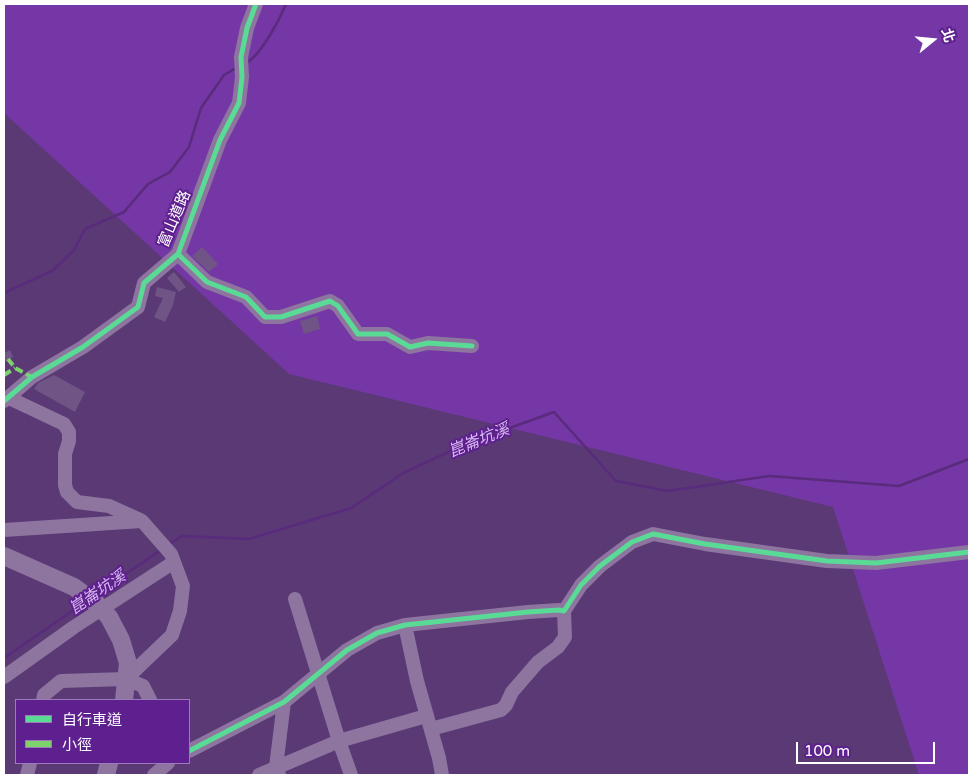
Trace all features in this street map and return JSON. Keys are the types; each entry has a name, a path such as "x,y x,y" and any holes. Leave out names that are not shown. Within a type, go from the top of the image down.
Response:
{"main road":[{"path":"4,556 74,587 97,604 109,617 121,640 127,671 124,699"}],"street":[{"name":"富山道路","path":"6,399 32,377 83,347 138,308 144,283 178,254 220,140 238,104 242,78 241,64 247,28 256,4"},
{"path":"178,254 207,282 246,297 265,317 281,317 330,301 338,306 358,334 386,334 410,347 428,343 472,346"},
{"path":"6,399 64,424 69,432 69,441 65,454 65,485 67,492 77,502 109,506 142,521 171,554 183,586 180,611 172,635 127,671 62,681 44,695 43,699"},
{"path":"4,530 142,521"},
{"path":"259,775 278,771 339,741 429,722 501,710 506,705 512,692 538,662 558,647 565,637 564,611 581,585 600,566 632,542 653,534 705,544 827,561 876,563 969,552"},
{"path":"4,677 74,627 174,562"},
{"path":"295,599 351,775"},
{"path":"190,751 284,702 353,646 377,634 405,625 528,612 564,611"},
{"path":"405,625 442,775"},
{"path":"127,671 143,686 150,699"},
{"path":"278,771 284,702"},
{"path":"154,775 167,764"}],"shaded area":[{"path":"4,4 969,4 969,775 919,775 833,507 289,374 4,113"}],"building":[{"path":"202,247 218,264 209,272 192,256"},
{"path":"174,272 186,287 179,292 167,278"},
{"path":"157,287 176,292 173,305 165,322 154,317 163,298 155,296"},
{"path":"317,316 320,329 304,334 300,321"},
{"path":"10,350 13,357 4,362 4,353"},
{"path":"54,375 85,392 75,412 34,389 38,383"}],"waterway":[{"path":"245,64 263,46 286,4"},
{"path":"4,293 52,271 74,250 85,229 124,212 148,184 170,172 189,147 201,108 224,75 236,68"},
{"name":"崑崙坑溪","path":"169,544 182,536 249,539 351,508 405,472 468,443 554,412 616,481 668,491 769,476 899,486 969,459"},
{"name":"崑崙坑溪","path":"95,595 161,550"},
{"name":"崑崙坑溪","path":"4,658 84,603"}],"marked path":[{"path":"8,359 15,368 32,377"},
{"path":"4,375 15,368"}],"cycle path":[{"path":"4,401 32,377 83,347 138,307 144,283 178,254 220,140 239,103 242,77 241,57 247,28 256,4"},
{"path":"178,254 207,282 246,297 265,317 281,317 330,301 338,306 358,334 387,334 410,347 428,343 472,346"},
{"path":"190,750 284,702 347,650 377,633 405,625 528,612 564,611 581,585 600,566 632,542 653,534 705,544 827,561 876,563 969,552"}]}
